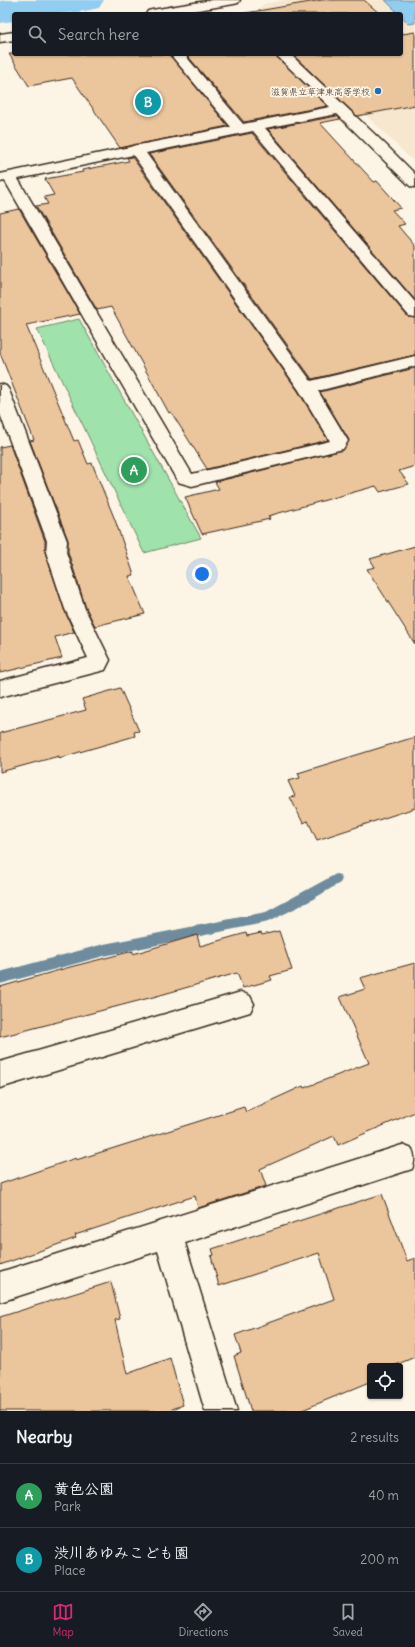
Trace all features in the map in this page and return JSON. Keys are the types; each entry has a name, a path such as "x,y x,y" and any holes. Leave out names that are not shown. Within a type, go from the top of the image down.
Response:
{"street":[{"path":"167,12 232,3"},
{"path":"0,38 12,36"},
{"path":"179,56 248,128 415,312"},
{"path":"284,56 381,148 415,183"},
{"path":"136,149 306,388 339,441 336,445 192,480 185,478 5,177 136,149 248,128 339,108"},
{"path":"306,388 415,361"},
{"path":"0,390 57,541 56,552 75,609 99,660 97,664 0,689"},
{"path":"0,1075 241,1004"},
{"path":"0,1287 402,1159"},
{"path":"167,1233 221,1411"}],"shaded area":[{"name":"滋賀県立草津東高等学校","path":"285,0 415,0 415,163 305,56 403,56 403,12 260,12 258,10 264,4"}],"green space":[{"path":"79,319 201,538 144,553 37,329"}],"water":[{"path":"385,0 415,0 415,23 409,24 403,18 403,12 397,12"}],"building":[{"path":"322,0 364,0 378,12 252,12"},
{"path":"415,32 415,105 357,116 294,56 403,56 403,34"},
{"path":"9,54 12,54 12,56 171,56 228,126 120,148 72,78 29,86"},
{"path":"188,56 276,56 327,106 244,122"},
{"path":"337,116 340,119 320,123 374,182 377,181 401,208 392,210 405,224 398,226 415,246 415,300 268,129"},
{"path":"252,133 408,317 415,318 415,355 312,379 149,154"},
{"path":"132,157 298,391 328,440 207,469 171,412 169,413 111,307 97,310 36,206 48,204 44,197 54,195 45,179 129,161 127,158"},
{"path":"19,209 80,314 26,325 74,441 78,440 88,464 92,463 115,520 134,575 129,576 145,614 95,626 86,608 68,552 68,540 30,441 34,440 0,353 0,213"},
{"path":"415,368 415,466 399,471 409,484 380,492 376,486 268,516 270,519 202,534 185,497 219,489 215,482 343,450 349,440 320,392"},
{"path":"10,445 45,541 45,552 64,609 74,632 55,637 62,658 0,673 0,447"},
{"path":"415,546 415,644 367,569 375,567 370,559"},
{"path":"120,688 139,731 134,732 135,736 59,758 59,756 0,772 0,733 86,710 82,699"},
{"path":"415,737 415,808 317,840 308,821 303,823 290,797 295,796 288,781 300,778 298,773"},
{"path":"279,931 292,970 270,976 272,980 243,988 237,973 157,996 0,1037 0,987 133,951 133,954 197,935 200,946 246,933 247,936 261,933 262,935"},
{"path":"415,963 415,1112 338,1145 334,1136 260,1169 266,1186 198,1208 195,1196 75,1235 76,1238 0,1265 0,1184 76,1158 76,1160 244,1107 246,1112 303,1086 304,1088 369,1063 340,997 365,989 360,978"},
{"path":"382,1194 407,1261 415,1258 415,1357 400,1363 367,1363 367,1383 300,1411 251,1411 234,1356 241,1353 235,1335 334,1299 319,1253 219,1286 211,1256 214,1255 212,1249"},
{"path":"111,1282 120,1319 115,1320 127,1374 170,1358 183,1405 167,1411 0,1411 0,1317"}],"waterway":[{"path":"0,12 86,0"},
{"path":"0,978 104,950 268,917 336,879"}],"place":[{"name":"滋賀県立草津東高等学校","path":"378,91"},
{"name":"渋川あゆみこども園","path":"148,102"},
{"name":"黄色公園","path":"134,470"}]}
